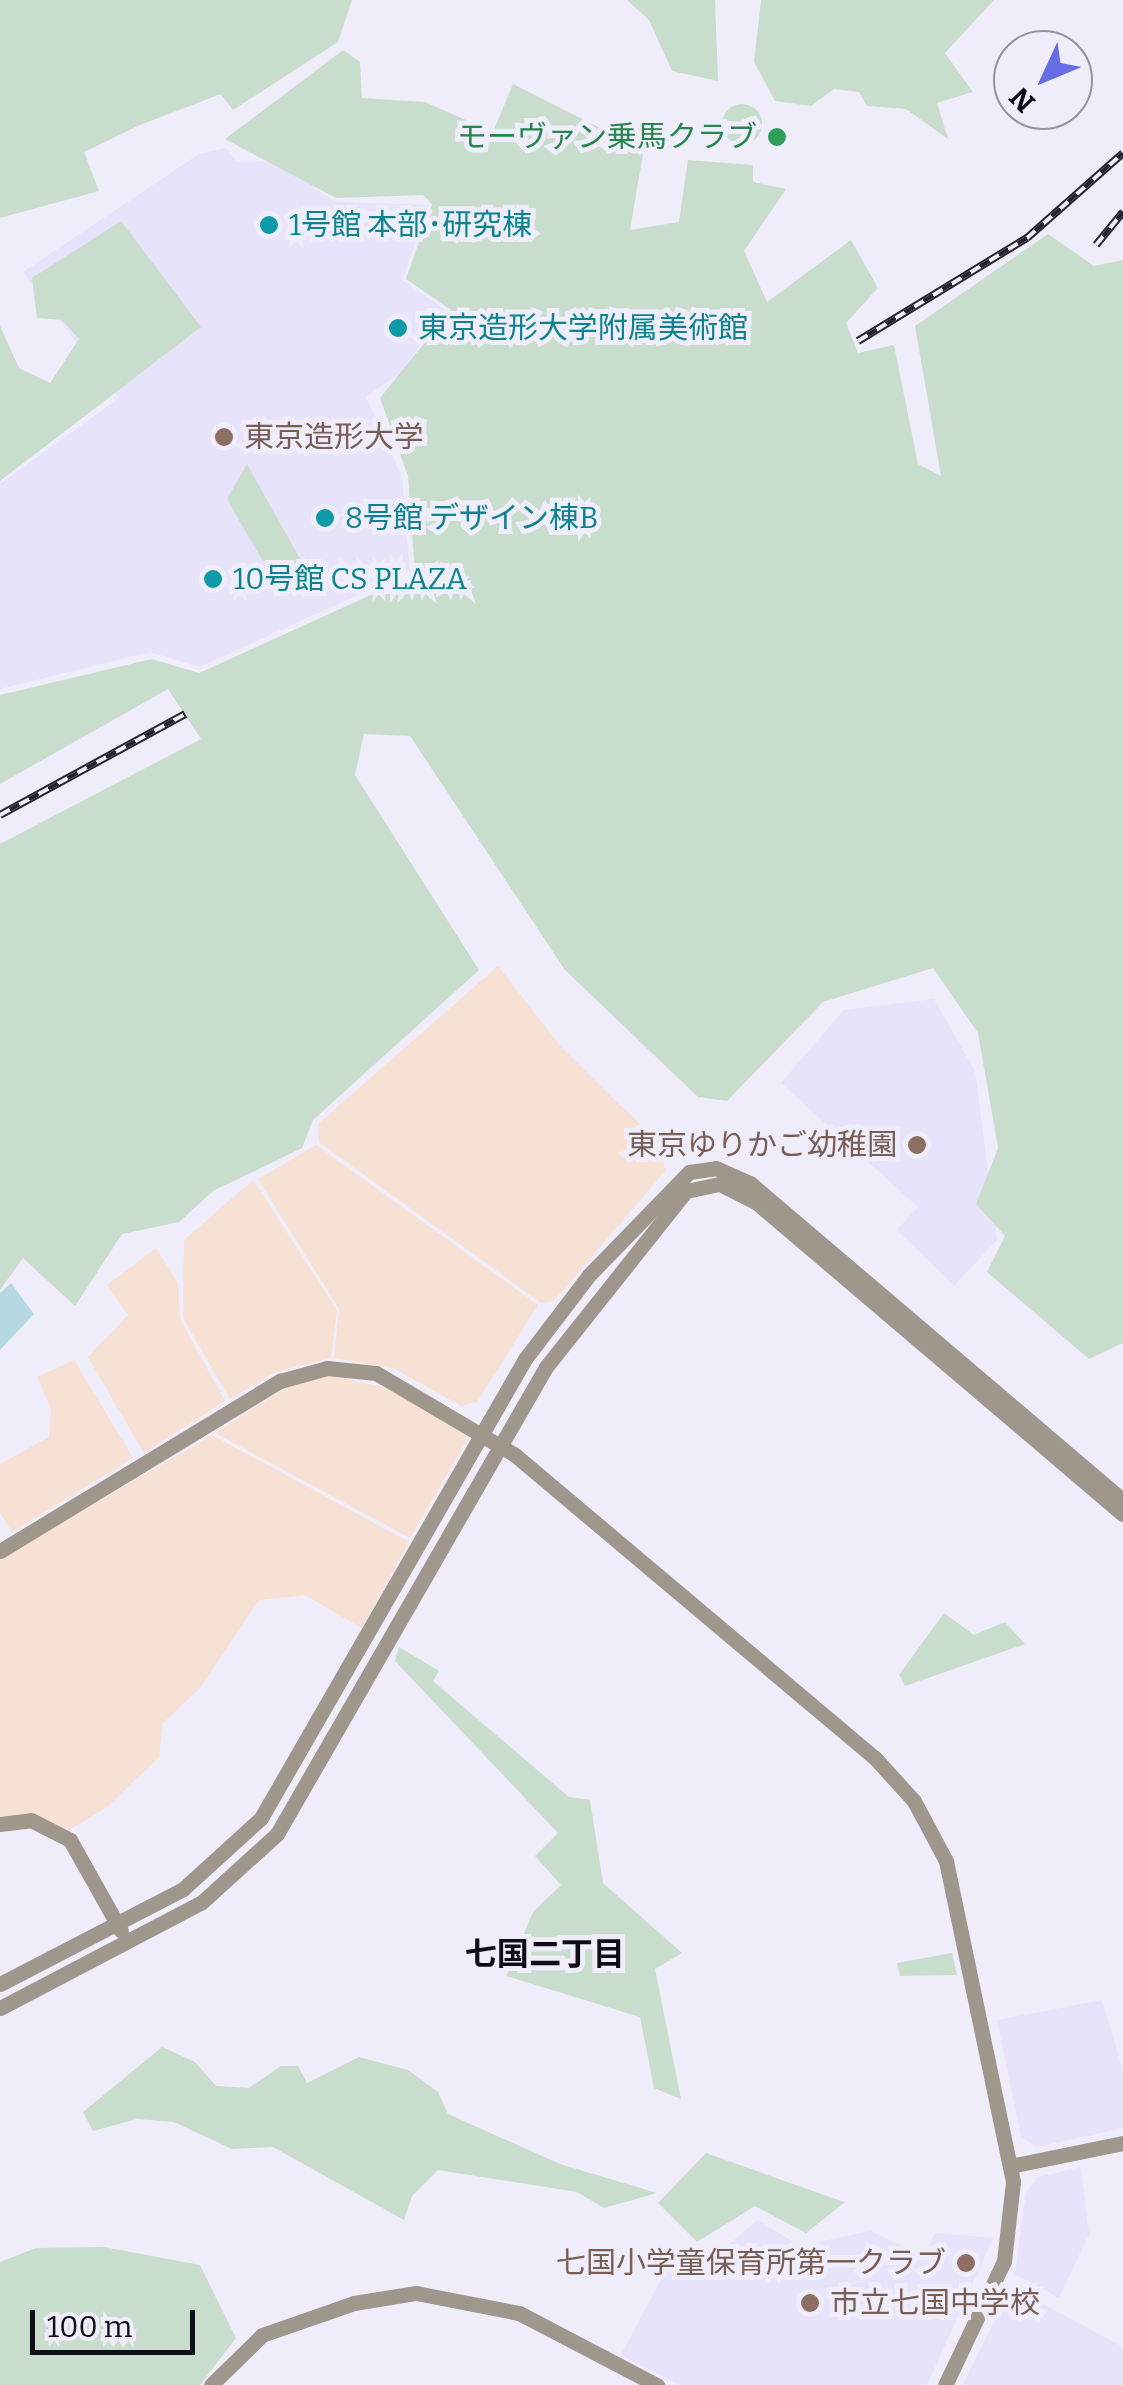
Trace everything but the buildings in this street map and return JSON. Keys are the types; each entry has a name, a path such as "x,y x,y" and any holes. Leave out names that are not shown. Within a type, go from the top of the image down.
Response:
{"street":[{"path":"0,1984 205,1874 274,1800 483,1432 588,1275 675,1180 716,1168 750,1182 1123,1500"},
{"path":"0,2008 127,1944 216,1893 277,1834 500,1444 559,1350 668,1208 686,1191 720,1184 757,1204 1123,1514"},
{"path":"0,1551 309,1371 376,1374 500,1444 914,1801 956,1892 1010,2166 1004,2260 945,2385"},
{"path":"0,1824 31,1820 64,1834 127,1944"},
{"path":"1010,2166 1123,2143"},
{"path":"211,2385 262,2335 354,2302 433,2294 518,2313 656,2385"}],"shaded area":[{"name":"東京造形大学","path":"226,148 237,162 275,161 336,202 429,205 402,280 444,309 403,371 366,397 402,477 410,571 200,667 150,652 0,689 0,484 119,398 23,272 199,154"},
{"path":"498,966 562,1048 661,1145 665,1171 554,1301 541,1303 319,1142 318,1124"},
{"name":"東京ゆりかご幼稚園","path":"934,999 975,1071 997,1240 954,1286 897,1230 918,1207 781,1083 844,1010"},
{"path":"316,1145 538,1305 477,1402 461,1406 395,1369 334,1358 339,1309 258,1179"},
{"path":"253,1180 337,1310 331,1358 275,1372 230,1399 183,1318 184,1240"},
{"path":"156,1248 178,1283 180,1319 225,1401 144,1453 88,1357 128,1315 107,1285"},
{"path":"74,1360 133,1458 12,1532 0,1513 0,1464 49,1437 51,1409 37,1377"},
{"path":"332,1376 398,1390 463,1427 467,1440 410,1538 215,1433 293,1383"},
{"path":"212,1435 409,1542 362,1628 305,1595 259,1600 200,1688 163,1723 159,1757 107,1807 69,1830 36,1816 0,1816 0,1559"},
{"path":"1102,2000 1123,2070 1123,2128 1037,2147 1021,2136 997,2020"},
{"path":"1081,2167 1089,2234 1059,2298 1015,2274 1026,2192 1038,2177"},
{"name":"市立七国中学校","path":"758,2220 800,2246 870,2231 926,2257 934,2233 993,2238 927,2385 679,2385 621,2355 669,2264 692,2275"},
{"path":"1030,2297 1123,2347 1123,2385 962,2385 1001,2309"}],"green space":[{"path":"0,0 352,0 338,42 233,110 221,94 140,125 84,152 99,191 0,218"},
{"path":"627,0 715,0 718,81 672,71 649,20"},
{"path":"761,0 994,0 945,53 973,92 937,103 948,139 906,109 867,106 859,92 834,89 811,106 775,101 754,62"},
{"path":"343,50 360,62 362,98 425,102 493,132 513,84 628,142 643,154 630,230 679,222 688,160 753,165 753,182 786,189 744,251 767,302 851,240 878,288 846,323 858,353 894,345 918,464 941,476 915,326 1048,234 1094,266 1123,260 1123,1343 1089,1359 987,1272 1005,1236 976,1204 998,1148 978,1033 933,968 823,1002 727,1101 698,1097 565,970 410,736 364,734 355,775 479,970 313,1120 302,1148 213,1191 179,1222 122,1234 75,1306 23,1258 0,1290 0,844 201,739 168,689 0,784 0,695 152,659 199,673 415,575 408,476 380,398 451,310 406,279 432,204 423,195 336,198 225,139"},
{"path":"742,104 756,110 762,124 756,138 742,144 728,138 722,124 728,110"},
{"path":"121,221 201,327 0,481 0,326 19,368 50,383 79,339 62,320 37,318 32,278"},
{"path":"247,464 307,571 263,561 237,517 227,499"},
{"path":"944,1613 974,1635 1005,1622 1025,1644 905,1686 899,1675"},
{"path":"399,1647 439,1671 433,1681 569,1797 590,1800 603,1883 682,1953 655,1969 681,2099 654,2088 640,2017 506,1976 533,1912 561,1885 535,1856 558,1833 395,1661"},
{"path":"952,1953 957,1975 900,1976 897,1963"},
{"path":"162,2047 195,2062 216,2086 249,2088 281,2066 298,2066 307,2083 359,2057 408,2070 438,2092 448,2114 560,2164 657,2193 604,2208 577,2192 438,2170 412,2196 404,2220 273,2147 232,2149 174,2122 137,2119 93,2131 83,2112"},
{"path":"706,2153 845,2202 806,2233 755,2206 697,2242 658,2203"},
{"path":"104,2247 200,2265 236,2338 200,2385 0,2385 0,2262 36,2248"}],"water":[{"path":"11,1283 34,1314 0,1350 0,1293"}],"railway":[{"path":"858,341 1027,238 1123,153"},
{"path":"1096,245 1123,212"},
{"path":"0,815 185,714"}],"place":[{"name":"モーヴァン乗馬クラブ","path":"777,137"},
{"name":"1号館 本部･研究棟","path":"269,225"},
{"name":"東京造形大学附属美術館","path":"398,328"},
{"name":"東京造形大学","path":"224,437"},
{"name":"8号館 デザイン棟B","path":"325,518"},
{"name":"10号館 CS PLAZA","path":"213,579"},
{"name":"東京ゆりかご幼稚園","path":"917,1145"},
{"name":"七国小学童保育所第一クラブ","path":"966,2263"},
{"name":"市立七国中学校","path":"810,2303"}],"district":[{"name":"七国二丁目","path":"545,1954"}]}
